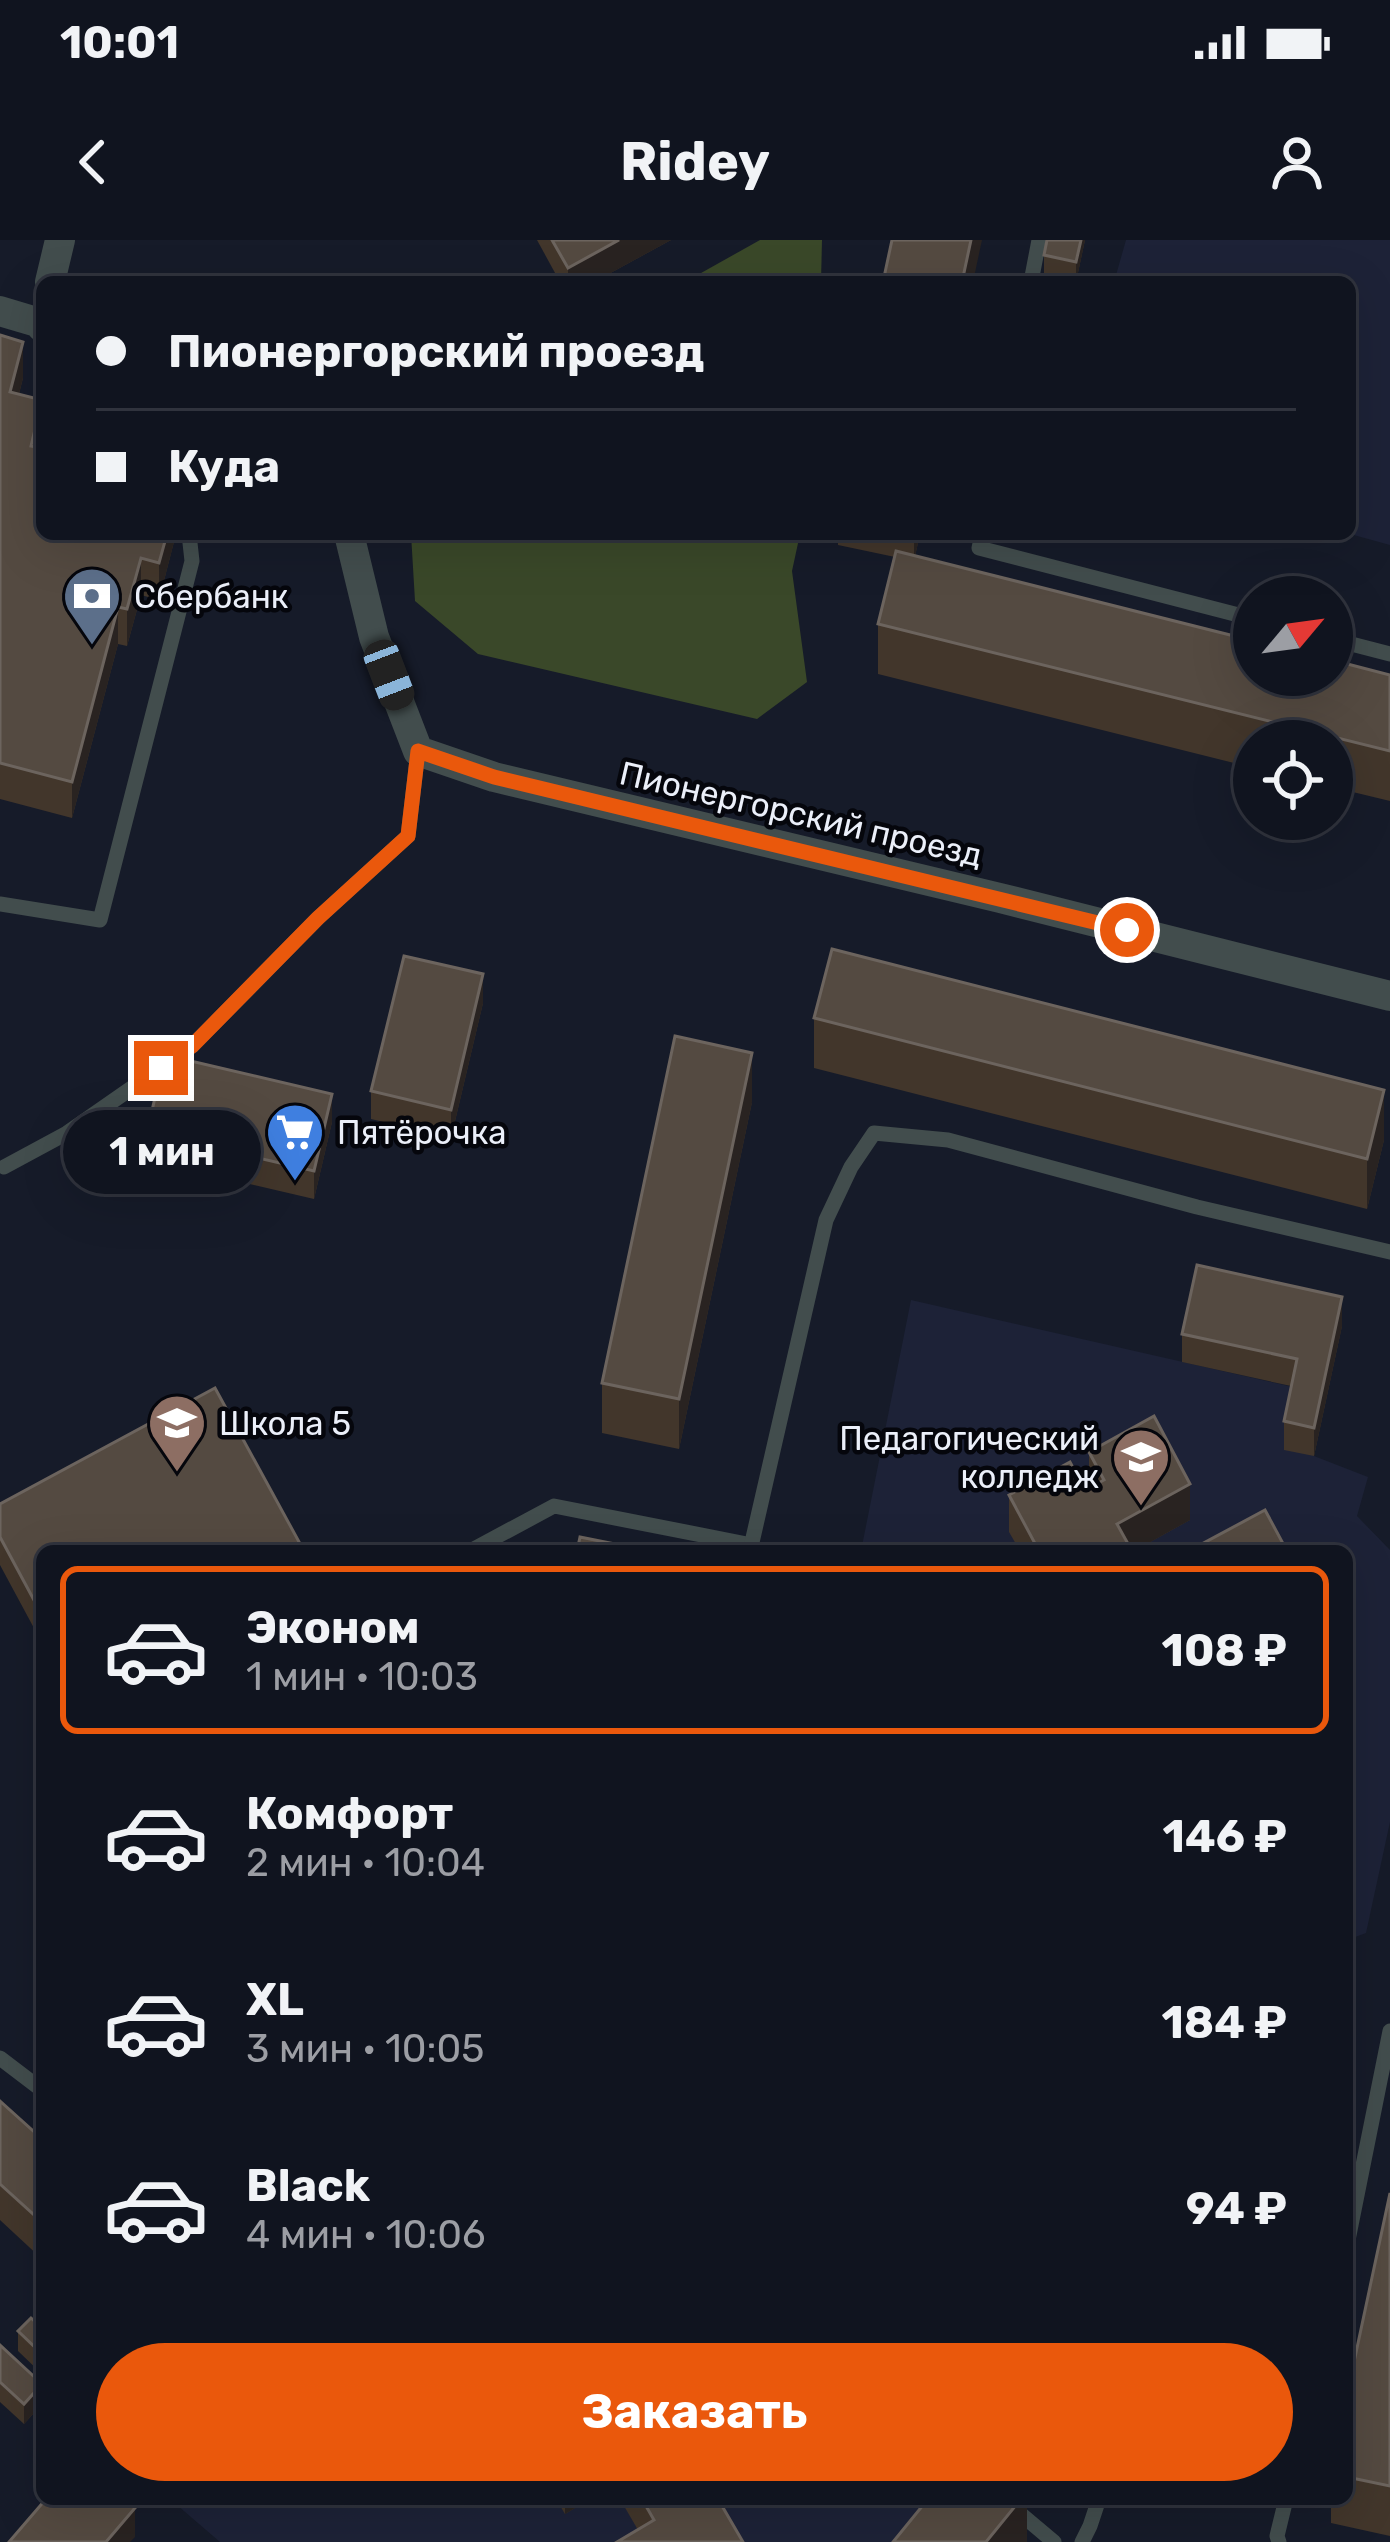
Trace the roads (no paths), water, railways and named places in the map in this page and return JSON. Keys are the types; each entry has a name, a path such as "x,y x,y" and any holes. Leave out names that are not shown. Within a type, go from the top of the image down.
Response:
{"street":[{"path":"51,276 60,240"},
{"path":"0,311 36,321"},
{"path":"350,540 374,637 418,751"},
{"name":"Пионергорский проезд","path":"418,751 494,777 1390,996"}],"lane":[{"path":"1031,276 1039,240"},
{"path":"0,904 100,920 191,561 189,540"},
{"path":"981,540 980,548 1233,614"},
{"path":"1353,644 1390,654"},
{"path":"4,1167 67,1133 192,1046 318,918 408,836 418,751"},
{"path":"752,1545 826,1220 851,1167 874,1133 948,1140 1197,1207 1390,1252"},
{"path":"481,1545 554,1506 737,1545"},
{"path":"1353,2215 1390,2031"},
{"path":"0,2058 36,2085"},
{"path":"1010,2505 1054,2542"},
{"path":"1082,2542 1097,2505"},
{"path":"1280,2542 1277,2536 1285,2505"}],"place":[{"name":"Сбербанк","path":"92,647"},
{"name":"Пятёрочка","path":"295,1183"},
{"name":"Школа 5","path":"177,1474"},
{"name":"Педагогический колледж","path":"1141,1508"}]}
